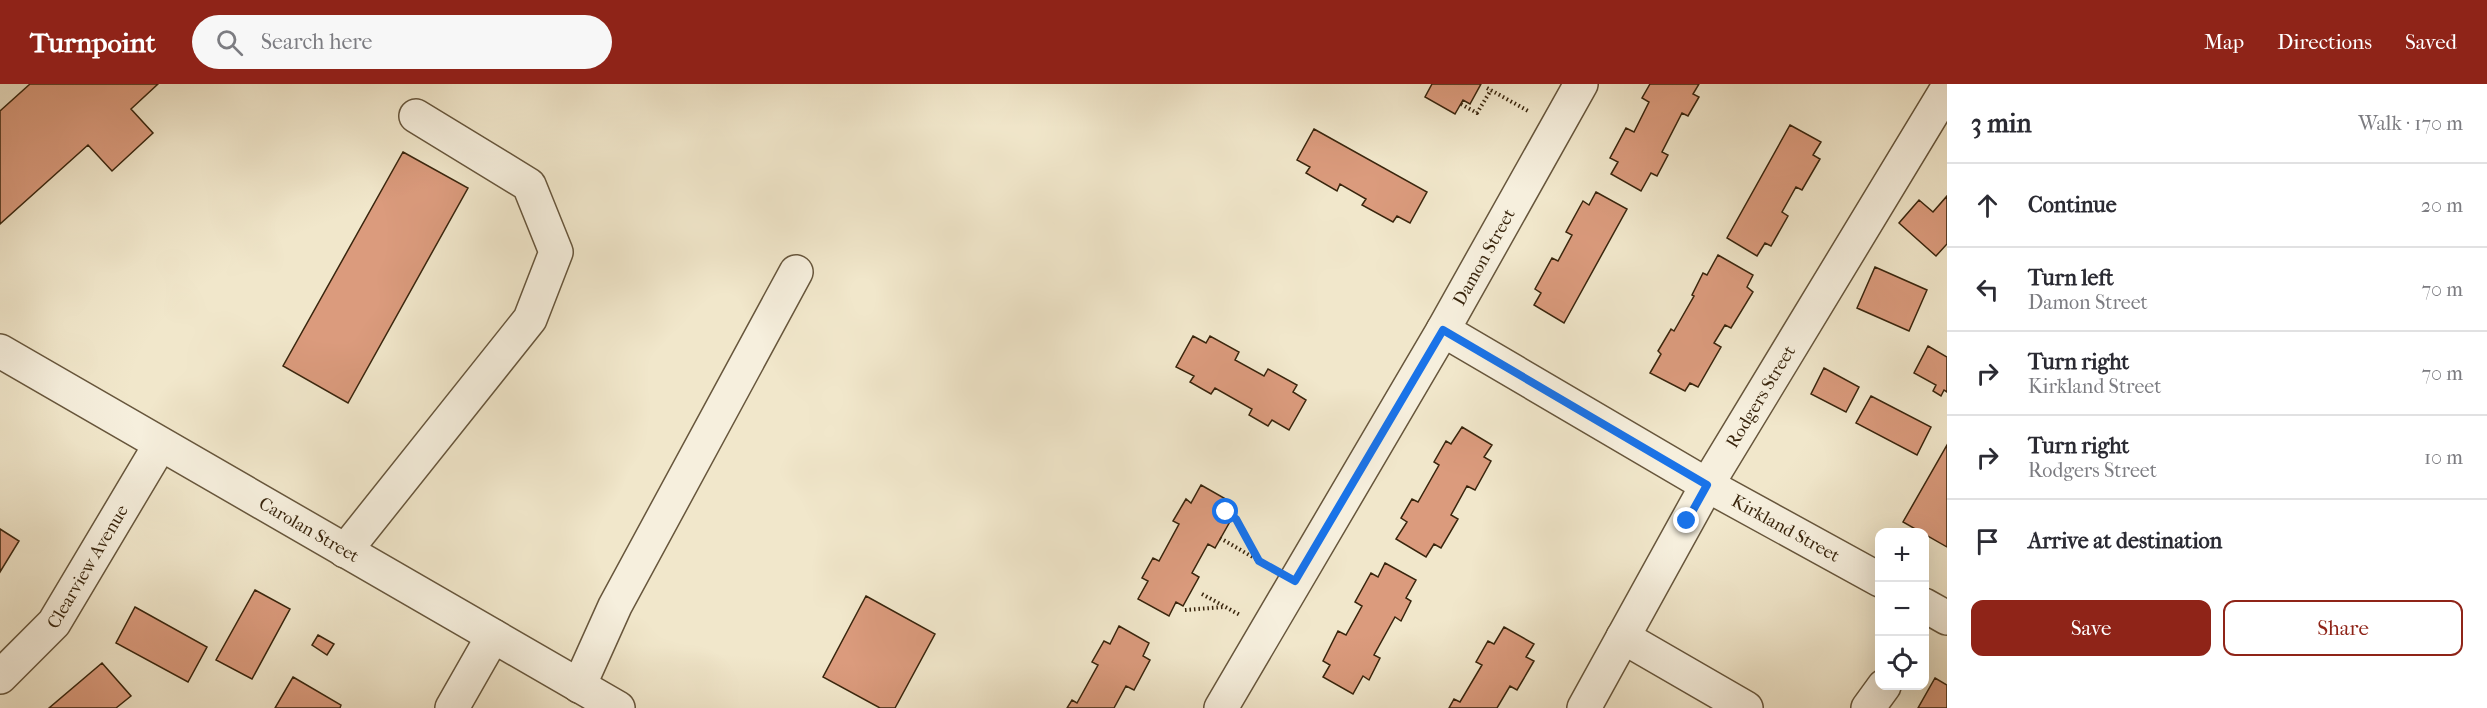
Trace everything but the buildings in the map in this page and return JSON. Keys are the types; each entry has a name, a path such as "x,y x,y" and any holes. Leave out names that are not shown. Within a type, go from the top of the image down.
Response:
{"street":[{"name":"Damon Street","path":"1221,708 1443,330 1581,84"},
{"name":"Rodgers Street","path":"1584,708 1707,485 1947,89"},
{"path":"345,551 530,319 556,252 529,185 416,116"},
{"path":"579,686 615,606 796,272"},
{"name":"Kirkland Street","path":"1443,330 1707,485 1875,577"},
{"name":"Carolan Street","path":"0,351 618,708"},
{"name":"Clearview Avenue","path":"0,677 54,623 160,445"},
{"path":"452,708 493,636"},
{"path":"1623,638 1746,708"},
{"path":"1868,708 1881,690"}],"path":[{"path":"1461,104 1477,113 1489,89 1557,127"},
{"path":"1226,512 1236,519 1259,561"},
{"path":"1220,538 1295,581"},
{"path":"1202,594 1266,630"},
{"path":"1185,610 1224,607"}],"route":[{"path":"1226,512 1236,519 1259,561 1295,581 1443,330 1707,485 1687,521"}]}
